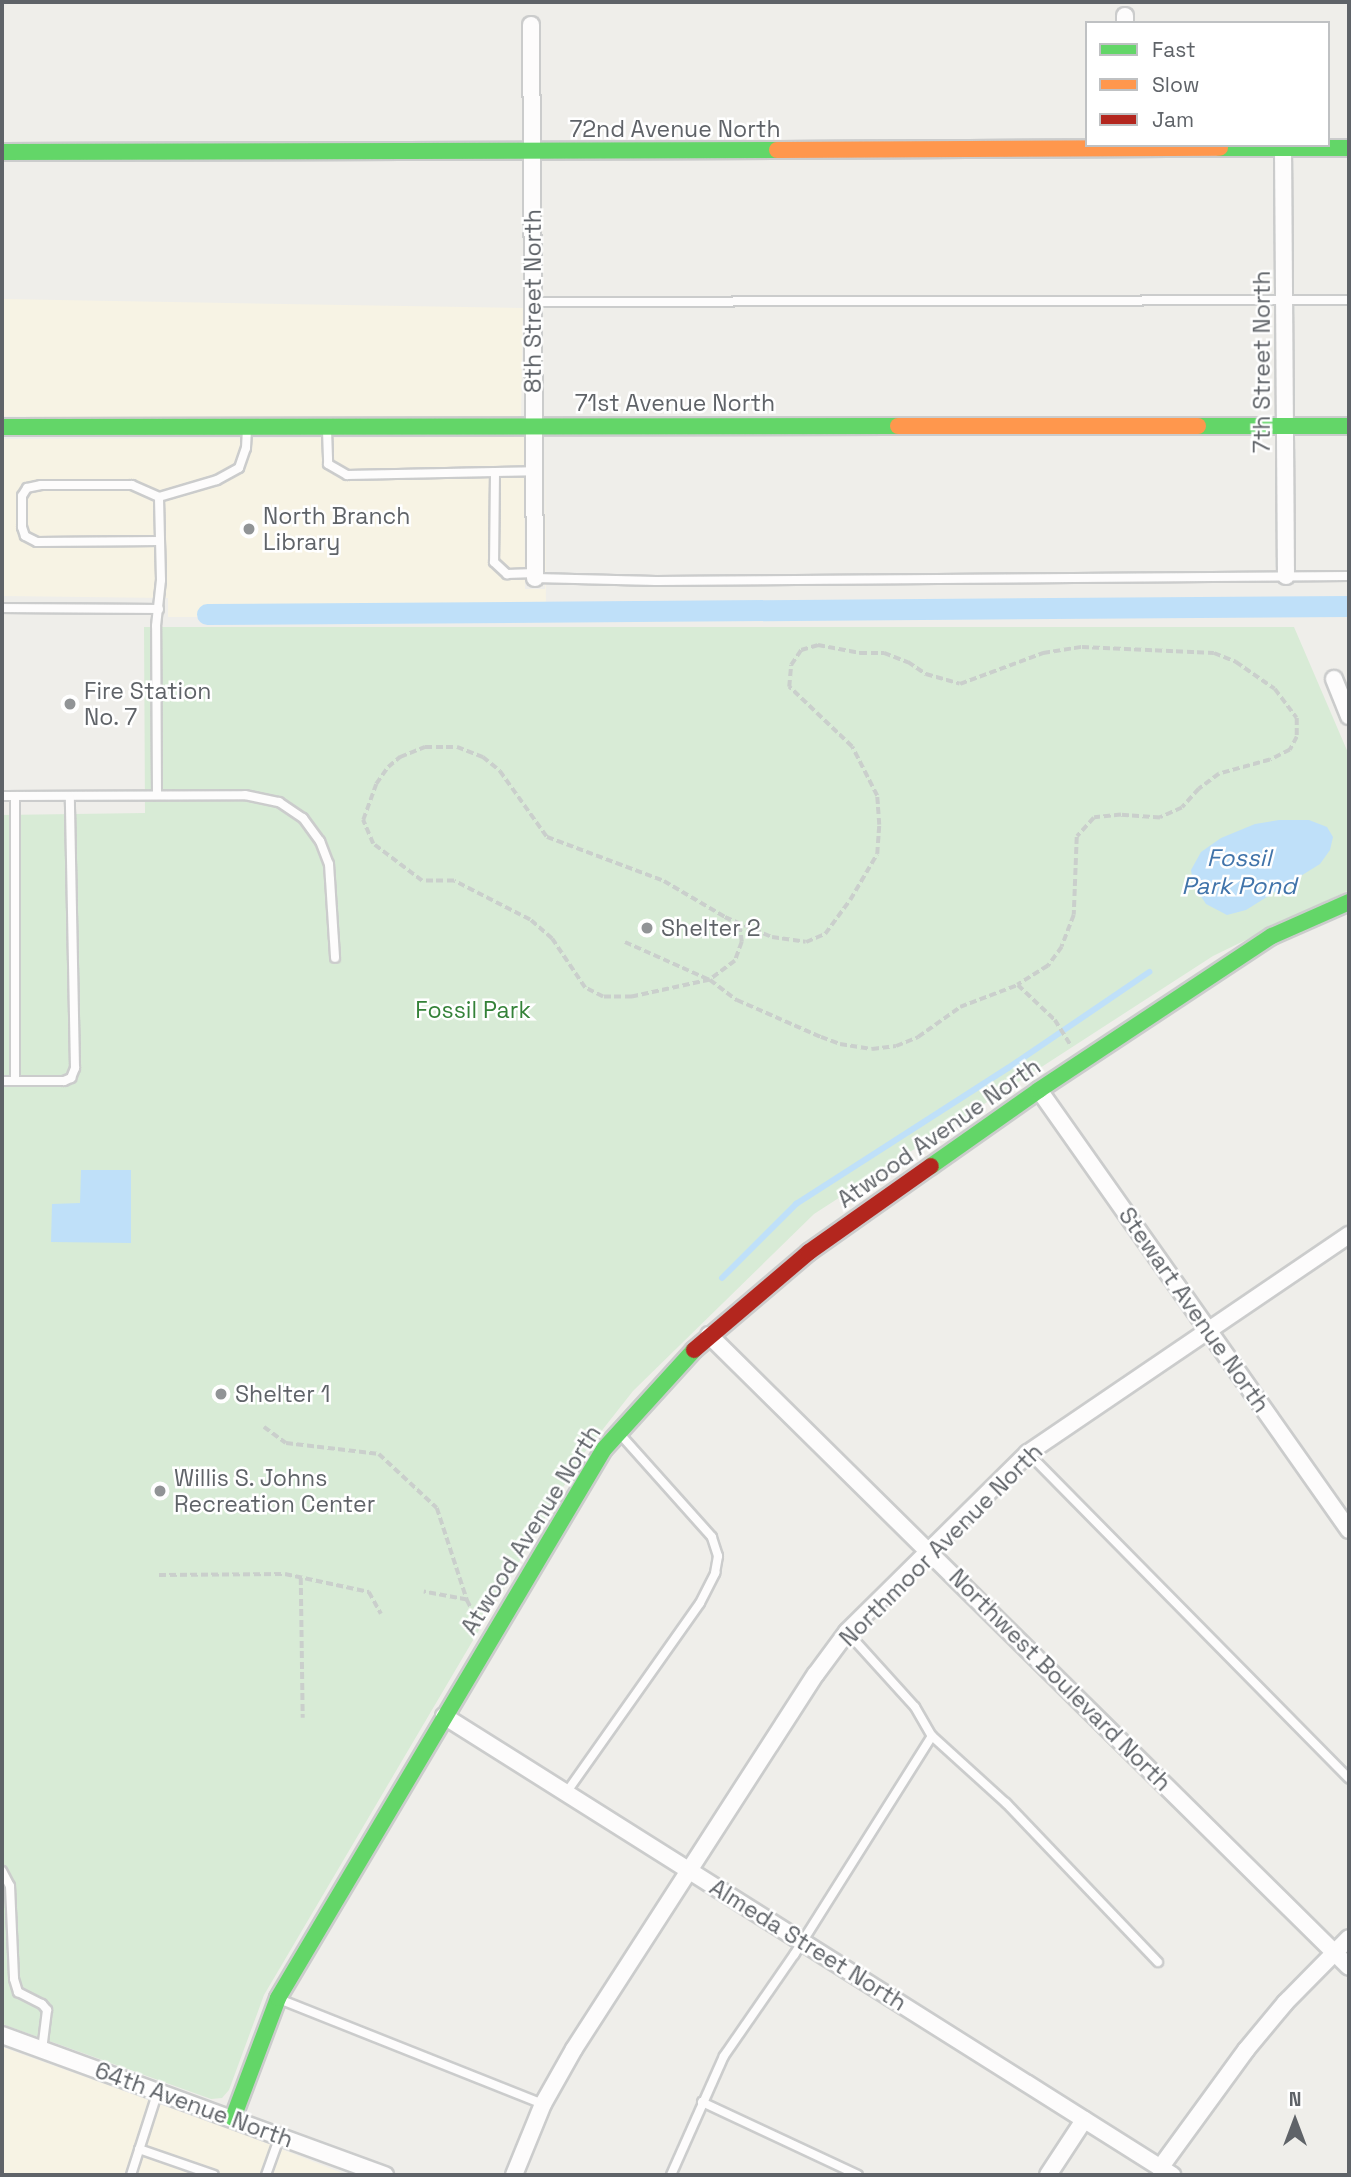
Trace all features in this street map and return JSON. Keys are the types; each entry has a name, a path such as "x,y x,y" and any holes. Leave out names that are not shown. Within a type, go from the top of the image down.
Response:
{"street":[{"name":"8th Street North","path":"531,25 535,576"},
{"name":"7th Street North","path":"1283,148 1286,576"},
{"name":"72nd Avenue North","path":"2,152 1349,148"},
{"name":"71st Avenue North","path":"2,428 1349,426"},
{"path":"1334,679 1349,716"},
{"name":"Atwood Avenue North","path":"233,2118 278,1998 604,1449 650,1395 709,1335 809,1252 1039,1090 1272,936 1349,902"},
{"name":"Stewart Avenue North","path":"1039,1090 1349,1530"},
{"name":"Northmoor Avenue North","path":"514,2175 543,2104 573,2049 816,1674 847,1632 932,1552 1028,1453 1349,1234"},
{"name":"Northwest Boulevard North","path":"709,1335 932,1552 1349,1967"},
{"name":"Almeda Street North","path":"444,1716 690,1872 802,1939 1166,2171"},
{"path":"1166,2171 1246,2050 1285,2003 1349,1938"},
{"name":"64th Avenue North","path":"2,2035 385,2175"},
{"path":"1048,2175 1084,2120"}],"lane":[{"path":"533,302 1349,300"},
{"path":"327,426 328,464 347,475 534,471"},
{"path":"160,541 37,542 25,536 22,527 22,496 27,488 34,487 132,485 159,497 217,480 239,468 246,448 247,427"},
{"path":"495,472 494,562 507,575 670,580 1349,576"},
{"path":"157,795 159,497"},
{"path":"2,608 159,609"},
{"path":"2,796 245,795 279,802 303,818 320,841 329,864 335,958"},
{"path":"15,796 15,1081"},
{"path":"2,1081 64,1081 71,1078 75,1068 70,796"},
{"path":"566,1793 700,1603 717,1564 718,1556 712,1537 618,1432"},
{"path":"1028,1453 1349,1778"},
{"path":"847,1632 915,1707 932,1736 1006,1803 1158,1962"},
{"path":"671,2175 724,2056 932,1736"},
{"path":"2,1871 10,1886 14,1979 18,1992 42,2004 47,2010 42,2050"},
{"path":"278,1998 543,2104"},
{"path":"131,2175 158,2091"},
{"path":"702,2102 858,2175"},
{"path":"266,2175 279,2136"},
{"path":"139,2148 214,2175"}],"path":[{"path":"625,942 710,981 737,1000 821,1037 840,1044 872,1049 896,1046 918,1037 960,1007 1018,985 1048,966 1062,947 1074,915 1077,837 1094,818 1121,815 1160,818 1182,808 1199,789 1219,774 1270,760 1290,750 1297,737 1297,718 1275,689 1236,662 1214,653 1082,648 1043,653 960,684 926,674 908,662 884,653 860,653 818,645 801,650 791,665 789,687 801,701 835,728 867,771 877,796 877,854 825,934 806,942 791,942 725,917"},
{"path":"425,747 457,747 483,757 500,771 547,837 664,881 725,917 740,925 742,942 735,961 710,981 632,998 603,998 585,988 552,939 530,920 454,881 422,881 373,844 363,820 376,783 388,766 400,757 425,747"},
{"path":"1018,985 1055,1020 1077,1056"},
{"path":"264,1427 286,1443 379,1454 437,1508 467,1600 481,1628"},
{"path":"159,1575 285,1574 369,1592 381,1614"},
{"path":"301,1578 303,1718"},
{"path":"424,1592 467,1600"}],"shaded area":[{"path":"2,299 523,308 521,425 2,416"},
{"path":"524,437 525,589 545,589 545,437 546,617 168,617 168,598 2,596 2,439"},
{"path":"2,2047 238,2132 347,2175 2,2175"}],"green space":[{"name":"Fossil Park","path":"144,627 1294,627 1349,755 1349,890 1213,956 814,1214 633,1391 581,1457 264,1995 229,2090 222,2098 211,2099 2,2024 2,815 145,813"}],"water":[{"name":"Fossil Park Pond","path":"1279,820 1309,820 1327,827 1333,837 1330,850 1320,864 1246,910 1227,915 1206,904 1193,884 1191,870 1201,852 1221,838 1255,824"},
{"path":"81,1170 131,1170 131,1243 51,1242 52,1204 80,1203"}],"waterway":[{"path":"207,614 1349,606"},
{"path":"722,1278 796,1204 1008,1068 1149,972"}],"traffic: fast":[{"path":"1220,148 1349,148"},
{"path":"2,152 777,150"},
{"path":"2,427 898,426"},
{"path":"1198,426 1349,426"},
{"path":"931,1166 1039,1090 1272,936 1349,902"},
{"path":"233,2118 278,1998 604,1449 694,1350"}],"traffic: slow":[{"path":"777,150 1220,148"},
{"path":"898,426 1198,426"}],"traffic: jam":[{"path":"694,1350 809,1252 931,1166"}],"place":[{"name":"North Branch Library","path":"249,529"},
{"name":"Fire Station No. 7","path":"70,704"},
{"name":"Shelter 2","path":"647,928"},
{"name":"Shelter 1","path":"221,1394"},
{"name":"Willis S. Johns Recreation Center","path":"160,1491"}]}
